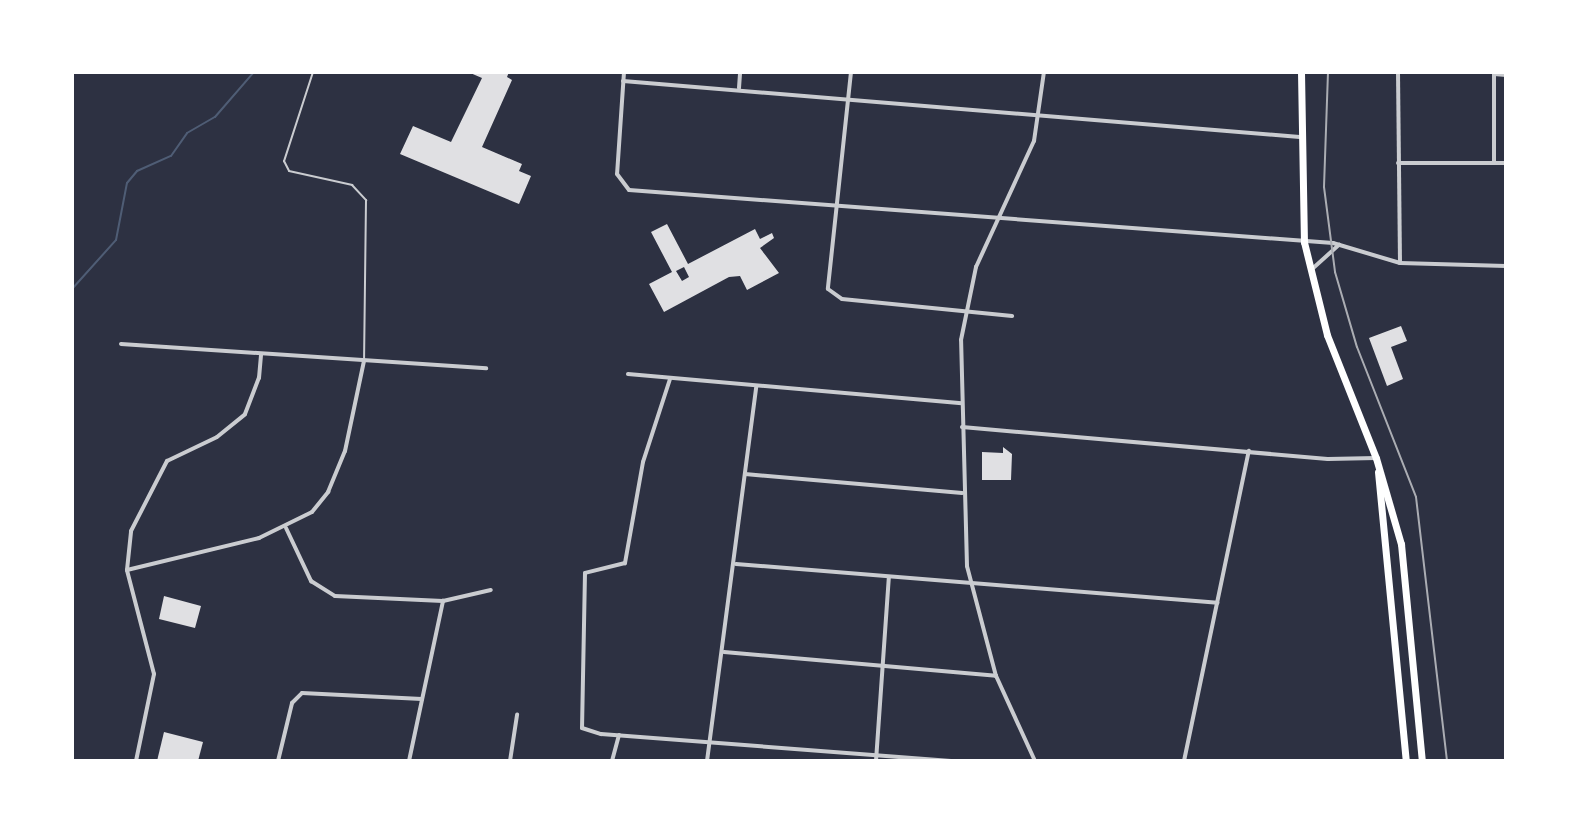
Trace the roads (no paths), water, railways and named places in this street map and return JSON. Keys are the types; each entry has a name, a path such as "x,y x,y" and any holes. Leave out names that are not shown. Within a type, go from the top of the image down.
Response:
{"main road":[{"path":"1301,72 1304,242 1332,349 1376,458 1401,544 1422,761"},
{"path":"1376,458 1406,761"}],"street":[{"path":"624,72 617,166 620,184 636,192 1304,242 1339,245 1400,263 1506,266"},
{"path":"739,88 740,72"},
{"path":"851,72 840,209 827,284 833,295 854,300 1012,316"},
{"path":"1035,761 996,676 971,584 963,493 962,403 964,311 998,220 1028,159 1044,72"},
{"path":"1398,72 1400,263"},
{"path":"1494,162 1494,73 1506,75"},
{"path":"623,81 739,88 1300,137"},
{"path":"1398,163 1506,163"},
{"path":"1310,271 1339,245"},
{"path":"121,344 486,368"},
{"path":"136,761 154,674 127,570 131,531 158,472 245,414 259,378 261,355"},
{"path":"127,570 221,550 286,528 319,505 335,479 364,361"},
{"path":"628,374 962,403"},
{"path":"670,379 639,480 625,563 585,573 578,718 585,731 951,761"},
{"path":"707,761 736,564 756,387"},
{"path":"962,427 1249,451 1376,458"},
{"path":"1184,761 1249,451"},
{"path":"745,474 963,493"},
{"path":"286,528 317,588 335,596 443,601 491,590"},
{"path":"736,564 1217,603"},
{"path":"876,761 889,577"},
{"path":"409,761 443,601"},
{"path":"724,652 996,676"},
{"path":"278,761 291,704 309,692 422,699"},
{"path":"510,761 517,715"},
{"path":"612,761 619,735"}],"lane":[{"path":"313,72 284,161 289,171 352,185 366,200 364,361"}],"waterway":[{"path":"72,289 116,240 127,183 137,171 171,156 187,133 215,117 254,72"}],"tram line":[{"path":"1328,72 1324,187 1335,272 1357,347 1416,497 1447,761"}]}
